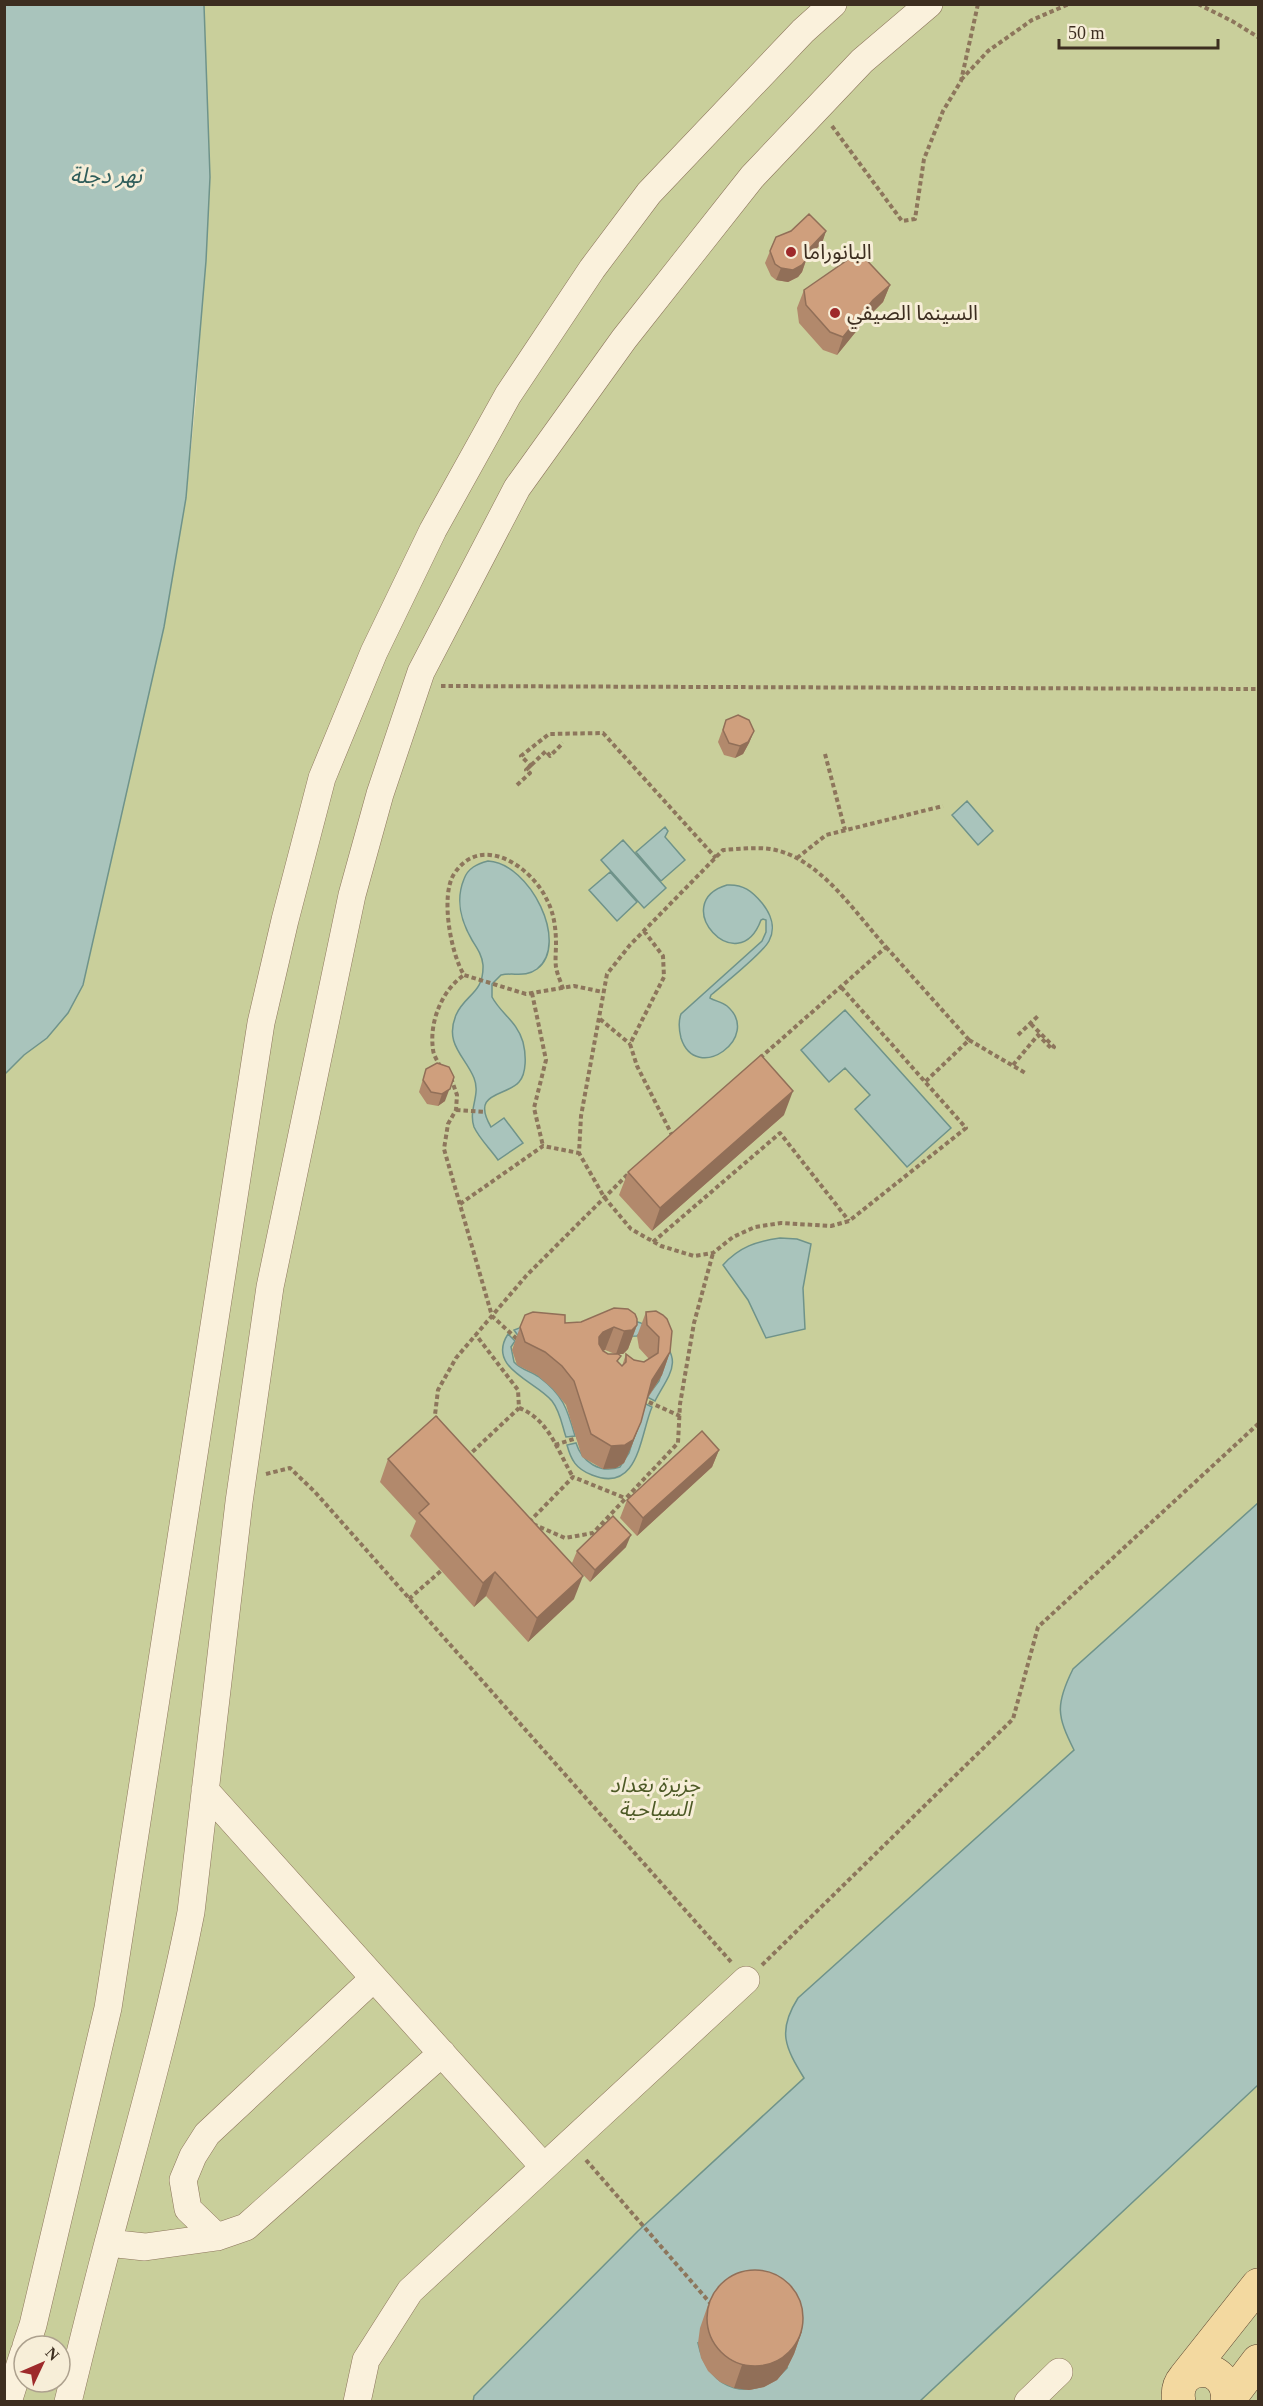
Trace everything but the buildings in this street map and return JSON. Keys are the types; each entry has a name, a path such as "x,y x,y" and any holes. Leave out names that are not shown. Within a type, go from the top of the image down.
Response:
{"main road":[{"path":"1178,2393 1258,2285"},
{"path":"1227,2402 1258,2361"},
{"path":"1178,2393 1200,2370 1216,2374 1226,2386 1227,2402"}],"lane":[{"path":"30,2334 108,2008 261,1023 322,778 374,652 433,531 508,395 592,269 649,193 803,31 833,4"},
{"path":"68,2402 179,1973 191,1912 242,1481 270,1287 352,895 380,794 421,672 517,488 624,339 745,186 862,61 929,4"},
{"path":"205,1790 543,2166"},
{"path":"217,2237 188,2209 183,2180 193,2156 207,2134 374,1978"},
{"path":"357,2402 366,2360 410,2291 746,1980"},
{"path":"108,2243 145,2247 217,2237 246,2227 442,2053"},
{"path":"1028,2402 1059,2372"}],"path":[{"path":"961,81 978,4"},
{"path":"819,107 902,221 915,219 924,159 943,111 961,81 988,51 1032,20 1069,4"},
{"path":"1198,4 1258,37"},
{"path":"1210,11 1211,4"},
{"path":"417,686 1258,689"},
{"path":"531,767 521,756 549,734 603,733 716,858"},
{"path":"518,785 530,773 526,770 546,751 558,749"},
{"path":"825,754 845,830"},
{"path":"797,858 826,835 943,806"},
{"path":"841,987 966,1128 849,1221 831,1226 781,1223 755,1227 733,1237 713,1253 694,1256 653,1242 631,1229 604,1197 579,1153 581,1116 607,974 644,931 723,850 771,849 797,858 820,873 969,1040 1027,1074"},
{"path":"563,989 555,966 554,920 547,900 536,881 507,858 484,855 467,860 454,874 448,891 452,946 458,966 464,975 526,994 563,989 574,986 603,992"},
{"path":"630,1044 664,977 663,956 644,931"},
{"path":"752,1065 886,947"},
{"path":"464,975 452,984 441,999 435,1022 433,1050 440,1067 451,1077 457,1095 456,1110 448,1124 444,1149 492,1316 523,1343"},
{"path":"532,993 546,1060 534,1108 543,1146"},
{"path":"1018,1035 1039,1015"},
{"path":"599,1018 630,1044 637,1066 672,1135"},
{"path":"1012,1065 1038,1035 1052,1050 1054,1047 1030,1023"},
{"path":"925,1082 969,1040"},
{"path":"456,1110 472,1113 485,1112"},
{"path":"664,1142 681,1128"},
{"path":"653,1242 780,1133 849,1221"},
{"path":"460,1204 543,1146 579,1153"},
{"path":"440,1431 435,1414 438,1390 456,1358 526,1276 632,1171"},
{"path":"518,1517 564,1538 593,1533 678,1443 694,1323 713,1253"},
{"path":"476,1335 518,1390 519,1408"},
{"path":"635,1397 680,1416"},
{"path":"519,1408 531,1412 542,1422 573,1477 626,1498"},
{"path":"462,1461 519,1408"},
{"path":"242,1481 290,1468 315,1492 746,1980 1013,1719 1038,1627 1258,1424"},
{"path":"555,1444 576,1440 586,1431"},
{"path":"529,1522 573,1477"},
{"path":"409,1599 445,1567"},
{"path":"570,2141 718,2312"}],"green space":[{"name":"جزيرة بغداد السياحية","path":"204,5 1258,5 1258,2401 5,2402 5,1074 83,985 131,772 186,498 196,398 210,177"}],"water":[{"name":"نهر دجلة","path":"5,4 204,5 210,177 206,261 186,498 164,627 83,985 68,1013 47,1038 24,1055 5,1074"},
{"path":"967,801 993,831 978,845 952,815"},
{"path":"665,827 668,831 665,837 685,860 661,881 636,852"},
{"path":"623,840 666,888 644,908 601,860"},
{"path":"488,861 504,865 518,875 531,889 541,906 547,924 549,942 546,957 533,972 501,975 492,984 492,997 520,1035 525,1058 525,1069 519,1082 492,1097 487,1101 485,1107 491,1127 504,1118 523,1143 498,1160 474,1127 472,1114 476,1084 457,1049 452,1034 456,1015 480,982 483,965 482,958 462,918 461,887 470,869"},
{"path":"610,872 637,902 617,921 589,890"},
{"path":"727,885 742,887 758,899 770,916 772,931 769,941 759,953 711,995 710,998 727,1006 736,1018 737,1031 732,1042 723,1051 712,1057 700,1057 689,1051 681,1038 679,1020 681,1014 762,941 766,932 766,920 763,919 750,937 738,943 724,941 713,933 705,920 704,907 710,894"},
{"path":"845,1010 951,1128 907,1167 855,1109 870,1095 845,1068 829,1082 801,1050"},
{"path":"780,1238 797,1239 811,1244 803,1288 805,1329 766,1338 748,1300 723,1265 735,1254 749,1246"},
{"path":"634,1321 650,1328 666,1344 670,1352 672,1368 655,1401 647,1397 659,1381 663,1368 639,1334 637,1336 519,1337 514,1330 522,1327"},
{"path":"508,1334 515,1341 511,1347 514,1362 539,1377 559,1396 575,1436 566,1437 559,1414 552,1401 508,1365 503,1356 503,1346"},
{"path":"644,1403 652,1407 635,1459 628,1469 620,1476 608,1479 586,1473 578,1467 572,1460 567,1445 576,1443 583,1456 593,1465 606,1469 620,1467 629,1453"},
{"path":"1258,1503 1258,2085 920,2401 473,2402 474,2396 638,2231 804,2078 792,2057 786,2039 787,2020 798,1998 1074,1750 1064,1728 1060,1710 1063,1692 1073,1669","holes":["698,2343 787,2368 774,2380 761,2387 734,2388 711,2373 703,2360"]}],"place":[{"name":"البانوراما","path":"791,252"},
{"name":"السينما الصيفي","path":"835,313"}]}
